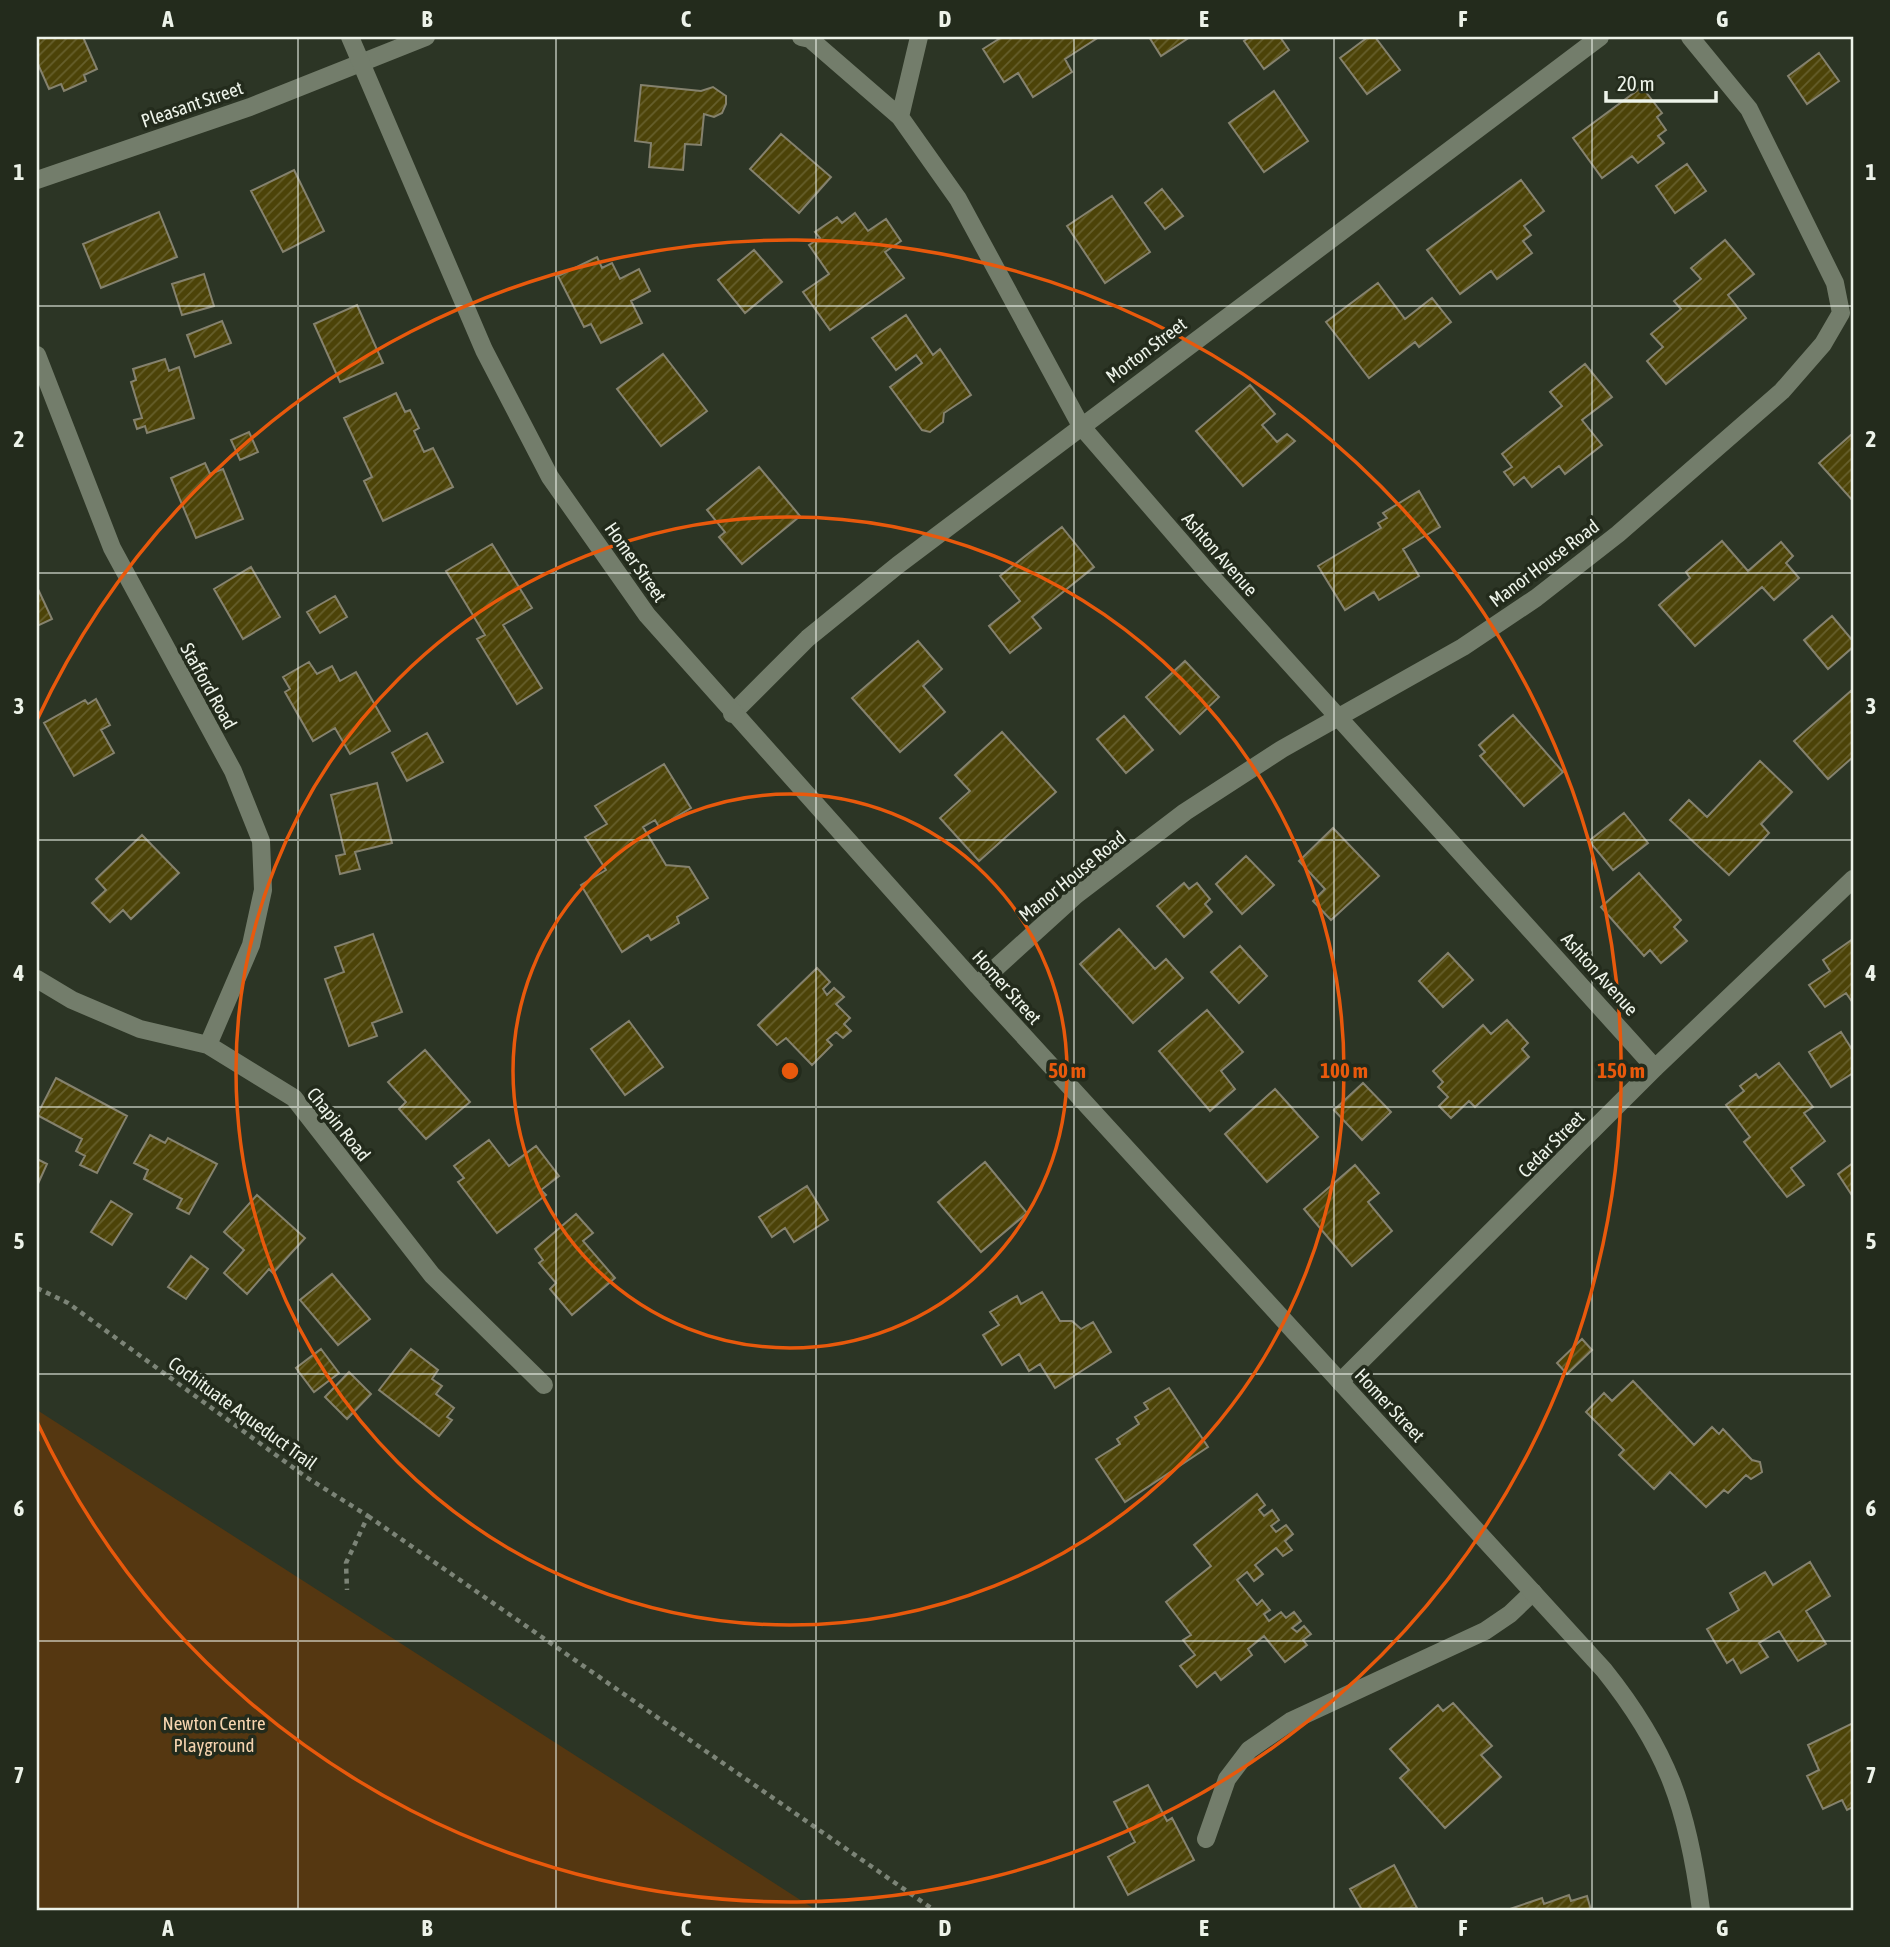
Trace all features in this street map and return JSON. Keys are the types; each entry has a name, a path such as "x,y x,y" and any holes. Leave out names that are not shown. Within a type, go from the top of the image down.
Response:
{"street":[{"name":"Homer Street","path":"350,37 484,350 550,477 647,615 732,714 977,985 1604,1670 1646,1726 1674,1784 1687,1825 1701,1910"},
{"name":"Pleasant Street","path":"37,180 250,107 426,37"},
{"path":"900,117 919,37"},
{"name":"Morton Street","path":"732,714 818,630 898,565 1600,37"},
{"name":"Manor House Road","path":"977,985 1076,895 1185,812 1282,749 1392,685 1463,648 1536,598 1618,534 1782,391 1822,344 1841,313 1835,283 1749,109 1690,37"},
{"name":"Ashton Avenue","path":"810,38 900,117 958,199 1081,426 1209,574 1655,1068"},
{"name":"Stafford Road","path":"37,355 111,548 233,771 261,841 263,890 251,945 208,1045"},
{"name":"Cedar Street","path":"1340,1382 1655,1068 1853,879"},
{"name":"Chapin Road","path":"37,979 72,1000 140,1029 208,1045 294,1098 432,1275 544,1385"},
{"path":"1206,1839 1227,1779 1249,1750 1291,1721 1485,1631 1510,1614 1533,1592"}],"path":[{"name":"Cochituate Aqueduct Trail","path":"37,1288 68,1303 306,1477 368,1516 934,1910"},
{"path":"347,1590 346,1563 368,1516"}],"green space":[{"name":"Newton Centre Playground","path":"37,1410 816,1910 37,1910"}],"building":[{"path":"37,37 83,37 97,69 84,75 86,81 64,91 61,84 49,89 37,62"},
{"path":"1002,37 1099,37 1065,59 1072,72 1033,97 1018,73 1004,82 983,49"},
{"path":"1149,37 1190,37 1161,56"},
{"path":"1250,37 1280,37 1289,50 1264,69 1244,41"},
{"path":"1368,37 1375,37 1400,70 1367,94 1340,58"},
{"path":"1819,53 1839,81 1807,104 1788,76"},
{"path":"641,85 701,91 713,87 726,96 722,113 714,117 704,114 701,145 685,144 683,170 649,167 651,143 635,141"},
{"path":"1642,87 1662,113 1657,117 1666,130 1658,136 1664,143 1638,163 1632,156 1602,178 1573,138"},
{"path":"1274,91 1308,141 1264,172 1229,123"},
{"path":"781,134 831,177 799,213 750,169"},
{"path":"1687,164 1706,191 1675,213 1656,186"},
{"path":"294,170 324,231 283,252 251,191"},
{"path":"1521,180 1544,211 1524,226 1531,235 1523,241 1532,253 1497,279 1491,271 1460,294 1427,250"},
{"path":"1162,189 1183,216 1165,229 1145,203"},
{"path":"1112,196 1150,252 1105,283 1067,226"},
{"path":"159,212 177,257 101,288 83,244"},
{"path":"855,213 868,231 886,219 901,241 885,252 904,278 830,330 803,292 829,274 809,245 820,238 815,232 837,217 842,223"},
{"path":"1725,240 1754,274 1728,295 1746,318 1666,384 1647,361 1663,347 1651,334 1681,309 1674,301 1701,279 1691,268"},
{"path":"754,250 782,282 745,313 718,280"},
{"path":"597,257 602,268 612,263 620,279 639,269 650,291 631,301 642,323 601,343 591,324 584,327 558,276"},
{"path":"204,274 214,306 182,315 172,284"},
{"path":"1378,283 1405,319 1432,298 1451,322 1419,347 1415,342 1369,378 1326,322"},
{"path":"357,305 383,363 340,382 314,324"},
{"path":"906,315 933,355 940,349 971,395 944,413 943,422 930,432 922,430 890,387 922,363 916,355 896,370 872,338"},
{"path":"222,321 231,343 195,357 187,335"},
{"path":"663,354 707,411 661,446 617,389"},
{"path":"165,359 169,371 179,367 194,418 147,433 145,426 137,429 134,420 142,418 131,382 136,380 133,369"},
{"path":"1585,364 1612,397 1582,420 1602,445 1565,474 1559,466 1532,487 1524,477 1514,485 1504,472 1512,467 1502,454 1562,406 1550,392"},
{"path":"1250,385 1275,414 1262,425 1277,442 1287,434 1295,441 1243,486 1196,431"},
{"path":"396,393 405,412 410,410 419,428 414,431 424,452 433,448 453,487 383,521 364,481 372,477 344,418"},
{"path":"1853,423 1853,501 1819,463 1852,434"},
{"path":"249,432 258,452 240,460 231,440"},
{"path":"205,463 210,474 223,469 243,519 196,538 171,478"},
{"path":"759,467 800,516 742,564 719,537 725,532 707,510"},
{"path":"1419,491 1440,527 1403,549 1419,576 1379,600 1374,592 1345,610 1318,566 1381,528 1378,523 1387,518 1383,513"},
{"path":"1062,527 1094,567 1032,617 1041,628 1010,653 989,626 1020,601 1000,576"},
{"path":"1722,541 1748,571 1781,542 1793,556 1786,563 1799,578 1774,600 1762,587 1695,646 1659,605 1690,578 1686,572"},
{"path":"492,544 532,608 503,625 542,688 517,704 477,639 485,635 446,571"},
{"path":"251,567 280,617 243,639 214,589"},
{"path":"37,587 52,619 37,626"},
{"path":"335,596 347,617 320,633 307,612"},
{"path":"1832,616 1853,641 1853,647 1828,669 1804,640"},
{"path":"918,641 942,669 923,686 945,712 900,752 852,698"},
{"path":"1185,661 1219,697 1180,734 1146,697"},
{"path":"309,662 317,674 332,666 340,681 356,672 390,731 350,754 335,728 313,741 285,692 290,689 283,677"},
{"path":"1852,690 1853,757 1828,779 1794,741"},
{"path":"96,699 110,725 101,730 114,753 74,776 44,723 85,700 88,704"},
{"path":"1513,715 1563,772 1524,806 1480,756 1485,752 1479,745"},
{"path":"1124,716 1153,750 1126,773 1097,739"},
{"path":"1002,732 1056,792 979,861 940,818 970,791 955,775"},
{"path":"427,733 443,762 407,781 392,753"},
{"path":"1760,761 1792,792 1761,824 1769,833 1729,875 1670,820 1689,800 1707,817"},
{"path":"664,764 691,808 659,827 655,820 643,827 666,865 689,867 708,898 677,917 679,923 651,940 648,935 622,952 581,885 606,870 585,837 607,824 595,806"},
{"path":"377,783 392,843 355,852 360,869 340,874 336,856 345,854 331,795"},
{"path":"1624,813 1648,843 1613,870 1589,841"},
{"path":"1333,828 1379,876 1331,920 1313,901 1325,889 1299,861"},
{"path":"142,835 179,873 131,919 123,910 110,922 92,903 106,890 96,879"},
{"path":"1246,856 1274,885 1242,914 1216,884"},
{"path":"1639,873 1681,920 1674,927 1687,941 1661,963 1650,950 1644,956 1601,907"},
{"path":"1184,883 1189,889 1197,883 1210,899 1205,904 1212,912 1184,937 1157,906"},
{"path":"1119,929 1155,969 1166,959 1183,978 1133,1023 1080,964"},
{"path":"373,934 402,1012 372,1023 377,1036 349,1046 325,979 344,972 335,947"},
{"path":"1853,939 1853,1003 1846,993 1825,1007 1809,985 1830,971 1823,960"},
{"path":"1240,946 1267,976 1239,1003 1211,972"},
{"path":"1448,953 1473,980 1443,1007 1419,981"},
{"path":"817,968 830,982 823,989 827,995 834,988 844,997 836,1004 850,1018 844,1024 851,1031 843,1038 836,1032 827,1040 832,1045 812,1065 786,1038 777,1045 758,1025"},
{"path":"1207,1010 1243,1052 1221,1071 1235,1089 1210,1111 1159,1051"},
{"path":"1507,1020 1528,1043 1522,1049 1529,1057 1475,1107 1469,1101 1451,1118 1439,1106 1448,1097 1438,1087 1443,1082 1433,1071 1483,1025 1491,1034"},
{"path":"629,1021 663,1067 625,1095 591,1049"},
{"path":"1841,1032 1853,1051 1853,1073 1831,1087 1809,1052"},
{"path":"425,1050 470,1102 426,1139 399,1109 406,1102 388,1082"},
{"path":"1779,1063 1813,1107 1804,1113 1825,1141 1791,1168 1804,1185 1787,1197 1744,1142 1750,1137 1726,1105 1744,1091 1740,1086 1756,1074 1759,1078"},
{"path":"56,1078 127,1116 97,1173 80,1165 85,1156 76,1151 82,1139 37,1115"},
{"path":"1363,1083 1391,1112 1362,1140 1334,1110"},
{"path":"1275,1089 1318,1137 1267,1182 1225,1134"},
{"path":"150,1135 165,1143 168,1138 217,1164 189,1214 177,1208 182,1199 144,1179 148,1170 134,1163"},
{"path":"489,1140 509,1166 536,1146 559,1176 541,1190 546,1195 497,1233 458,1182 464,1178 454,1166"},
{"path":"37,1159 47,1164 37,1186"},
{"path":"985,1162 1027,1213 981,1252 938,1202"},
{"path":"1853,1163 1853,1197 1838,1174"},
{"path":"1355,1165 1379,1193 1368,1202 1392,1231 1352,1266 1304,1209"},
{"path":"807,1186 828,1220 794,1242 785,1228 772,1237 759,1217"},
{"path":"257,1195 305,1238 273,1273 269,1269 247,1294 224,1273 244,1250 224,1232"},
{"path":"111,1201 132,1214 112,1245 91,1232"},
{"path":"576,1214 593,1233 583,1241 615,1278 572,1315 550,1289 556,1283 539,1263 543,1260 535,1249"},
{"path":"191,1256 208,1269 186,1299 168,1287"},
{"path":"332,1274 370,1319 338,1345 300,1300"},
{"path":"1042,1292 1060,1321 1072,1321 1081,1329 1093,1322 1111,1352 1055,1388 1040,1364 1029,1371 1019,1354 1002,1365 983,1335 999,1325 990,1312 1017,1296 1021,1304"},
{"path":"1582,1339 1592,1350 1567,1374 1557,1363"},
{"path":"321,1349 339,1373 314,1392 296,1368"},
{"path":"411,1349 438,1370 432,1379 442,1386 436,1394 454,1408 447,1417 452,1420 439,1436 379,1390"},
{"path":"349,1372 371,1394 347,1419 325,1397"},
{"path":"1633,1381 1694,1445 1712,1427 1719,1434 1723,1429 1752,1460 1760,1462 1762,1472 1751,1479 1746,1475 1728,1493 1724,1490 1706,1507 1670,1472 1654,1489 1619,1455 1624,1450 1586,1412 1604,1393 1612,1401"},
{"path":"1169,1388 1208,1447 1125,1502 1096,1459 1120,1444 1117,1439 1139,1424 1135,1417 1148,1409 1144,1403"},
{"path":"1257,1494 1265,1505 1259,1510 1264,1516 1272,1510 1279,1520 1271,1526 1276,1532 1286,1525 1293,1534 1285,1541 1292,1550 1283,1556 1276,1548 1255,1565 1263,1574 1254,1581 1247,1572 1237,1580 1257,1605 1262,1600 1270,1610 1264,1614 1269,1621 1281,1612 1286,1618 1294,1612 1301,1621 1292,1628 1297,1632 1304,1626 1311,1634 1303,1640 1307,1645 1285,1662 1264,1636 1248,1649 1252,1655 1221,1680 1215,1672 1197,1687 1180,1666 1195,1655 1183,1640 1191,1635 1166,1602 1211,1566 1194,1545"},
{"path":"1810,1562 1830,1596 1806,1611 1826,1644 1798,1661 1779,1631 1759,1643 1768,1657 1741,1673 1733,1659 1727,1663 1707,1629 1739,1610 1730,1593 1765,1572 1773,1585"},
{"path":"1453,1703 1492,1746 1481,1755 1501,1777 1445,1828 1400,1778 1409,1770 1390,1749 1438,1705 1443,1711"},
{"path":"1853,1723 1853,1807 1847,1810 1842,1800 1823,1809 1807,1776 1819,1770 1808,1745"},
{"path":"1148,1785 1167,1821 1172,1818 1194,1860 1128,1895 1108,1857 1135,1842 1114,1802"},
{"path":"1394,1865 1417,1908 1362,1910 1350,1889"},
{"path":"1569,1895 1571,1901 1587,1896 1591,1910 1507,1910 1542,1898 1544,1904"}]}
